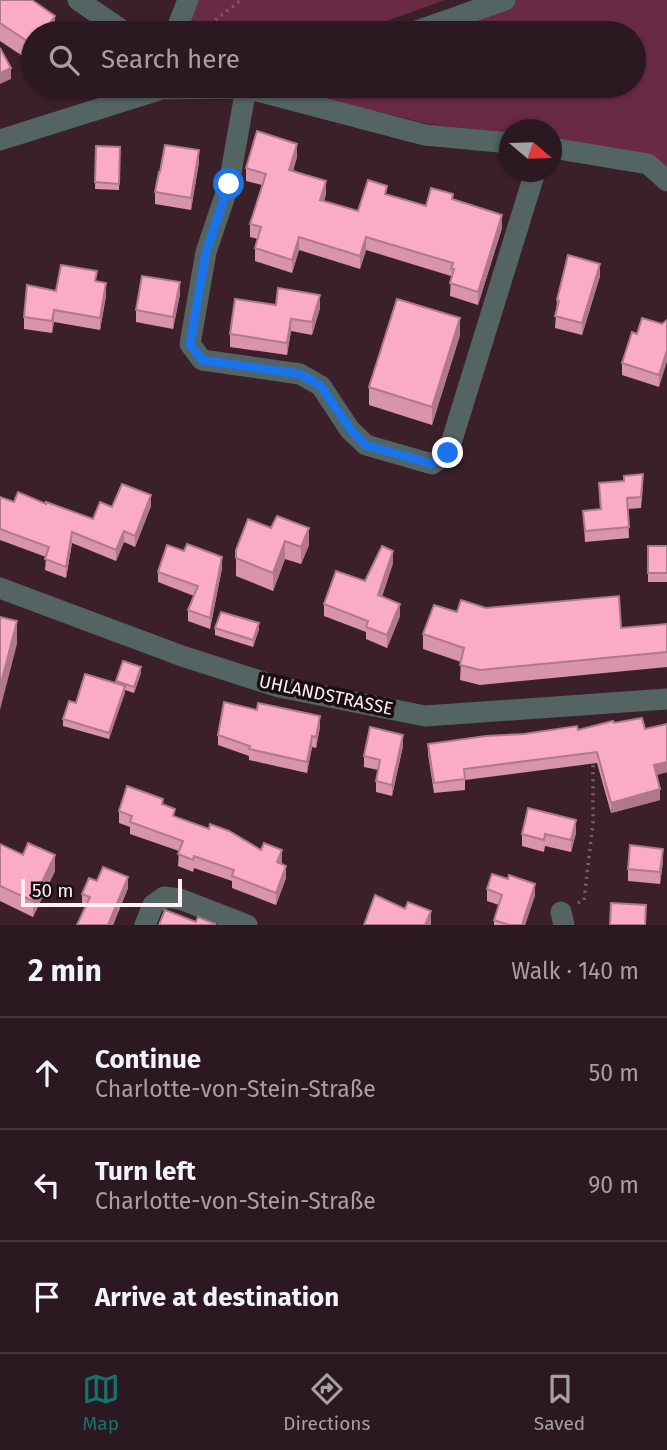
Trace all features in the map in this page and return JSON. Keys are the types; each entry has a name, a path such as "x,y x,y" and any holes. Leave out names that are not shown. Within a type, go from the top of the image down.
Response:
{"street":[{"path":"78,0 109,21"},
{"path":"180,21 188,0"},
{"path":"445,21 505,0"},
{"path":"0,140 128,98"},
{"path":"248,98 229,184 206,252 190,344 202,360 300,374 321,386 351,430 366,445 379,449 432,464 448,453 532,182"},
{"path":"290,98 425,135 499,142"},
{"path":"562,150 648,164 667,181"},
{"name":"UHLANDSTRASSE","path":"0,588 181,656 279,687 425,716 667,699"},
{"path":"145,925 153,905 164,897 180,900 247,925"}],"path":[{"path":"214,21 241,0"},
{"path":"563,919 584,900 593,823 592,754"}],"shaded area":[{"path":"197,0 445,0 386,21 189,21"},
{"path":"505,0 667,0 667,173 562,142 562,119 499,119 499,132 429,124 322,98 646,98 646,21 445,21"}],"building":[{"path":"0,0 32,0 55,16 51,21 21,21 21,37 0,23"},
{"path":"0,48 11,68 0,73"},
{"path":"257,131 297,144 289,170 326,181 320,200 358,211 368,180 387,186 385,194 426,206 431,188 453,194 452,199 502,215 478,292 450,283 453,263 366,237 360,256 299,237 292,260 255,248 261,227 250,224 266,174 246,168"},
{"path":"165,145 199,150 191,198 155,192"},
{"path":"96,146 120,147 119,184 95,182"},
{"path":"568,255 600,264 582,323 555,316"},
{"path":"61,265 97,271 95,281 106,283 100,318 54,310 52,321 24,317 27,285 56,291"},
{"path":"142,276 180,282 173,317 136,310"},
{"path":"278,288 320,295 312,322 291,319 287,343 230,334 235,299 276,305"},
{"path":"397,299 460,318 432,407 369,387"},
{"path":"642,318 662,324 667,320 667,350 659,375 622,363 632,332 637,334"},
{"path":"643,474 641,497 627,498 629,527 585,531 583,511 601,509 599,483 624,481 624,476"},
{"path":"122,484 151,495 135,536 124,531 116,550 72,532 66,567 45,559 49,547 0,529 0,497 14,502 18,492 93,519 100,502 112,507"},
{"path":"277,516 309,528 301,547 285,541 273,573 236,558 236,550 248,519 271,528"},
{"path":"187,544 222,557 210,618 188,610 198,586 158,572 167,545 184,551"},
{"path":"382,546 393,551 378,595 400,604 387,635 366,627 368,621 324,604 336,571 365,581"},
{"path":"648,546 667,546 667,573 648,573"},
{"path":"619,596 621,628 667,624 667,652 480,670 460,665 464,648 423,634 434,605 457,612 461,600 486,608"},
{"path":"221,612 259,623 253,640 215,628"},
{"path":"0,617 17,621 0,687"},
{"path":"123,661 141,667 134,687 116,681"},
{"path":"85,674 125,686 109,733 63,719 69,701 76,703"},
{"path":"224,702 257,710 258,703 320,716 316,737 312,736 307,762 249,749 250,746 218,735"},
{"path":"642,718 645,729 667,724 667,762 654,765 660,789 611,803 597,752 464,769 465,779 434,783 428,744 577,726 578,730 613,721"},
{"path":"370,727 403,735 392,785 376,781 380,760 364,756"},
{"path":"127,786 163,799 162,804 175,809 173,816 209,829 210,824 229,831 261,850 264,843 282,850 277,862 286,866 276,893 232,876 234,870 194,856 193,860 178,854 183,841 130,822 132,816 119,811"},
{"path":"528,808 576,820 571,840 545,834 544,840 522,834"},
{"path":"28,843 55,855 33,901 0,886 0,844 23,855"},
{"path":"630,845 663,849 660,872 628,869"},
{"path":"103,867 128,877 108,925 77,925 90,897 82,894 89,878 97,881"},
{"path":"492,874 508,879 509,875 535,884 522,925 510,925 494,920 502,895 487,889"},
{"path":"375,895 405,909 408,902 431,911 425,925 364,925"},
{"path":"611,903 646,905 645,925 610,925"},
{"path":"165,910 196,922 198,917 215,925 159,925"}],"route":[{"path":"229,184 206,252 190,344 202,360 300,374 321,386 351,430 366,445 432,464 448,453"}]}
